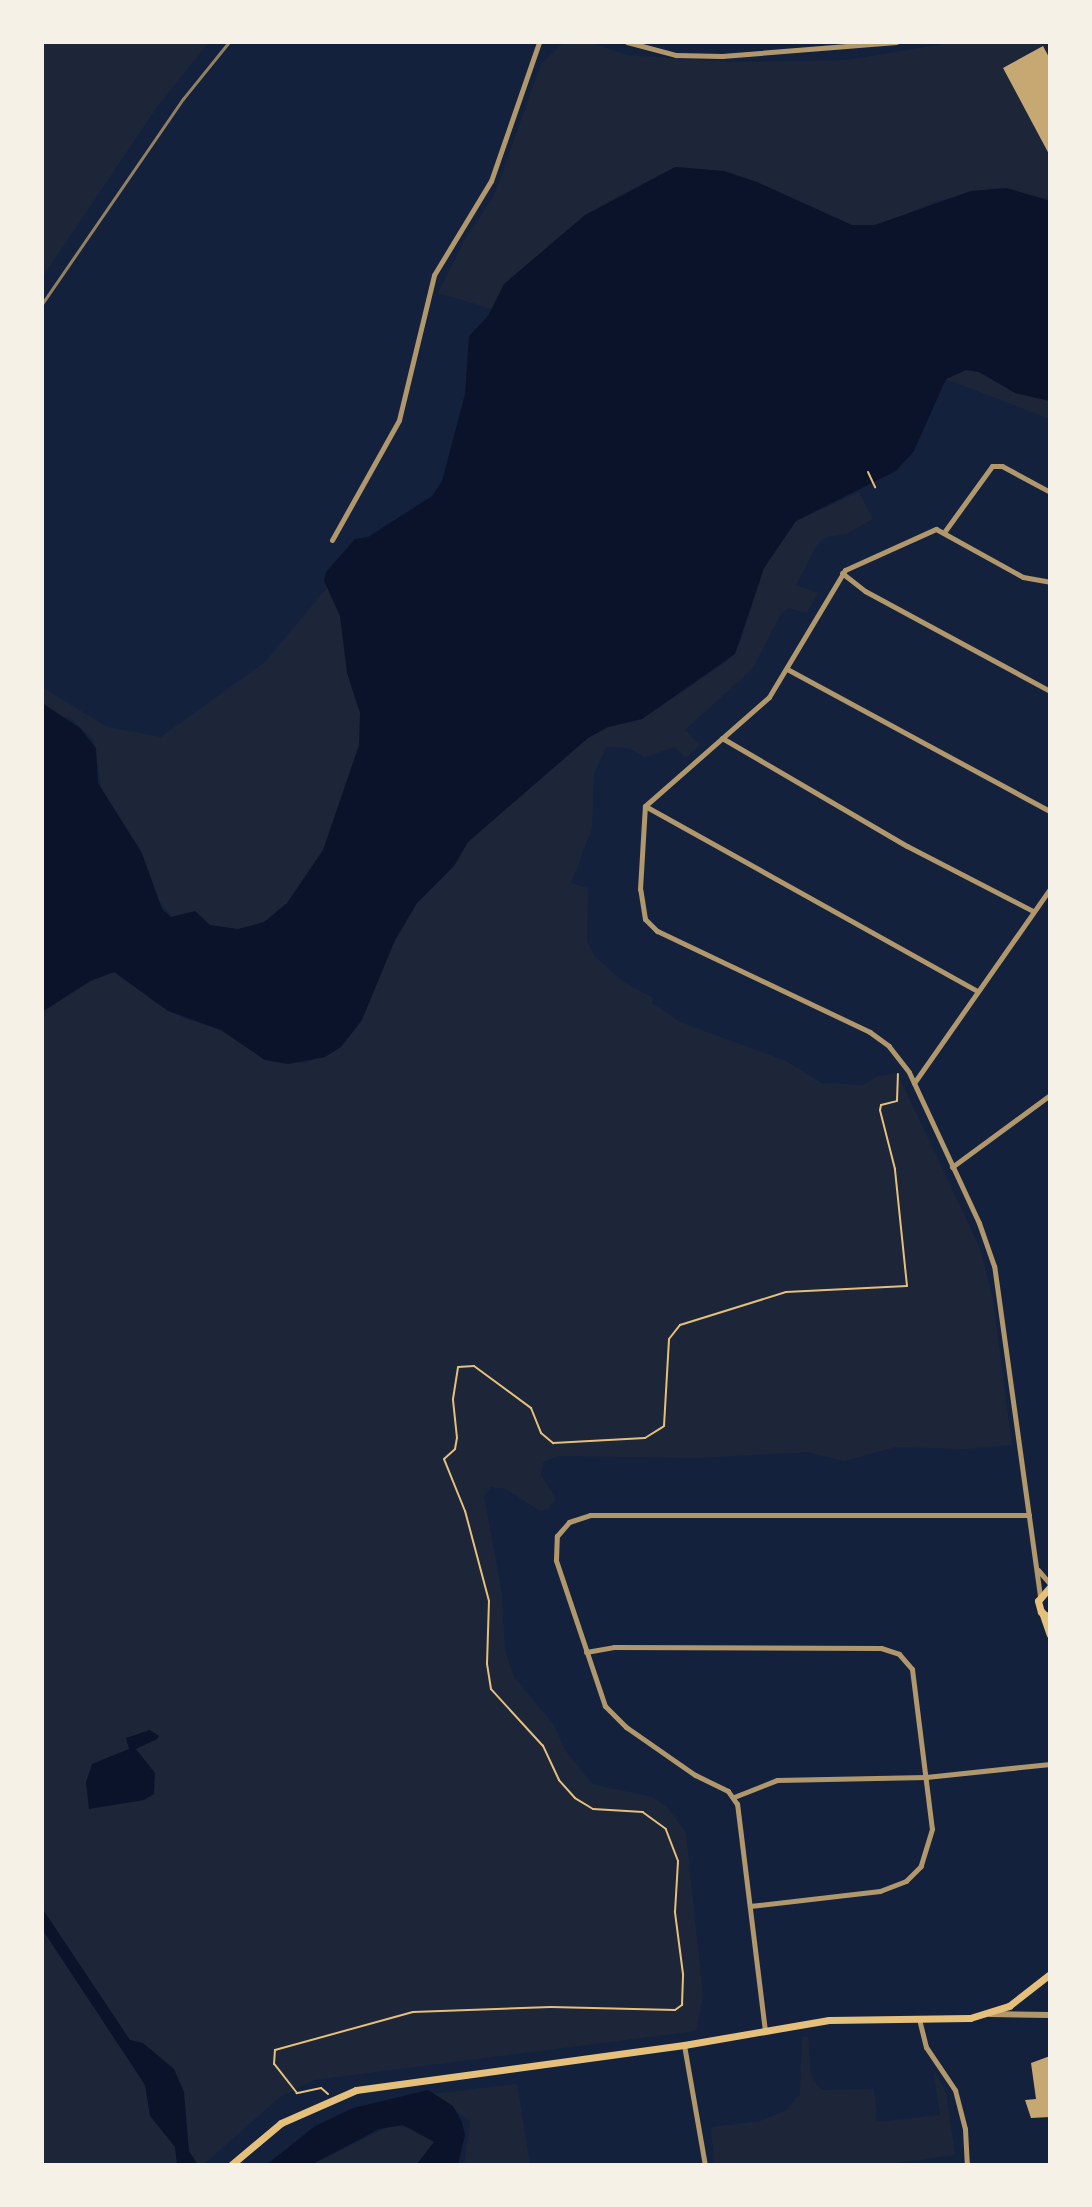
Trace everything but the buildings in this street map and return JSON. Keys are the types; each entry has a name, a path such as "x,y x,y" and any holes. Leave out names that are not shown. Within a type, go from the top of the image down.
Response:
{"main road":[{"path":"1050,1585 1040,1596 1041,1612 1050,1635"},
{"path":"1041,1612 1050,1618"},
{"path":"231,2165 275,2127 330,2098 396,2082 684,2045 843,2019 919,2019 990,2014 1023,1997 1050,1974"}],"street":[{"path":"332,540 399,420 434,275 491,181 539,42"},
{"path":"627,42 676,55 722,56 896,42"},
{"path":"946,531 992,466 1002,466 1050,492"},
{"path":"1040,1596 996,1277 979,1223 914,1083 892,1050 870,1031 648,923 640,898 645,806 769,697 842,573 931,529 946,531 960,544 1029,580 1050,582"},
{"path":"842,573 865,591 1050,691"},
{"path":"787,669 1050,811"},
{"path":"722,738 907,846 1033,911"},
{"path":"645,806 976,990"},
{"path":"914,1083 976,990 1050,889"},
{"path":"952,1167 1050,1095"},
{"path":"734,1797 695,1775 615,1717 598,1694 554,1552 560,1530 578,1517 1029,1515"},
{"path":"1038,1570 1050,1585"},
{"path":"586,1652 614,1647 893,1650 908,1663 917,1682 932,1836 924,1861 906,1881 880,1891 750,1906"},
{"path":"734,1797 777,1780 926,1777 1050,1764"},
{"path":"734,1797 765,2031"},
{"path":"990,2014 1050,2015"},
{"path":"919,2019 926,2047 955,2090 965,2129 967,2165"},
{"path":"684,2045 705,2165"}],"path":[{"path":"868,472 875,487"},
{"path":"330,2098 321,2088 297,2093 274,2064 275,2050 413,2012 525,2007 675,2010 682,2005 684,1974 676,1912 678,1861 666,1829 643,1812 593,1809 579,1802 559,1780 536,1737 491,1689 487,1664 489,1601 470,1527 444,1459 455,1450 457,1438 453,1399 458,1367 474,1366 531,1408 541,1433 553,1443 645,1438 664,1426 669,1339 680,1325 786,1292 906,1286 895,1169 880,1110 881,1105 897,1101 898,1074"}],"shaded area":[{"path":"42,42 209,42 157,107 42,278"},
{"path":"589,42 627,55 727,62 847,60 957,42 1050,42 1050,199 995,188 937,201 875,228 853,227 717,171 683,167 492,309 438,293 464,241 494,196 541,64 563,43"},
{"path":"675,167 724,171 757,182 852,225 875,225 971,191 1007,188 1050,201 1050,401 1015,393 979,372 966,370 946,379 914,451 896,471 796,521 764,568 735,654 642,719 608,727 588,738 468,842 454,866 417,903 395,940 362,1020 341,1047 325,1057 288,1064 265,1060 221,1030 168,1011 114,972 90,981 42,1012 42,703 80,728 96,748 98,783 142,853 162,909 171,917 195,911 210,925 238,929 264,922 287,903 323,850 359,745 360,713 347,673 340,616 324,581 326,572 355,539 368,537 432,496 442,481 465,394 469,336 488,316 504,284 585,215"},
{"path":"966,370 979,372 1015,393 1050,401 1050,419 946,379"},
{"path":"859,492 873,519 846,534 825,537 817,545 796,585 818,593 807,613 788,608 781,614 752,669 685,730 700,745 686,758 675,747 645,757 628,748 606,747 594,774 592,828 571,883 588,888 587,941 594,955 622,981 653,998 652,1003 680,1022 786,1061 822,1083 863,1085 878,1076 897,1073 980,1248 993,1299 1012,1445 964,1449 896,1447 844,1461 807,1452 698,1458 558,1456 543,1462 541,1475 556,1499 548,1509 540,1511 506,1489 491,1487 484,1496 502,1594 505,1650 514,1677 553,1724 565,1750 592,1784 652,1797 668,1808 686,1833 703,1996 696,2031 314,2080 280,2097 203,2165 42,2165 42,1012 90,982 114,972 127,977 154,1002 183,1018 221,1030 265,1060 306,1063 341,1047 362,1020 388,954 417,903 454,866 468,842 588,738 608,727 642,719 726,662 740,643 764,568 796,521"},
{"path":"367,540 371,708 329,873 248,935 172,917 110,840 93,739 69,717 42,717 42,687 107,727 161,737 265,662"},
{"path":"150,1730 159,1736 157,1739 136,1749 155,1773 154,1794 144,1800 89,1809 86,1782 92,1764 129,1749 126,1738"},
{"path":"42,1908 130,2040 143,2043 174,2069 184,2092 189,2151 198,2165 177,2165 175,2147 150,2116 145,2085 42,1929"},
{"path":"802,2037 808,2037 811,2075 817,2085 822,2090 874,2089 877,2122 940,2115 933,2069 946,2091 955,2155 881,2165 714,2165 711,2127 760,2121 787,2110 800,2094"},
{"path":"517,2084 530,2165 464,2165 470,2121 432,2094"},
{"path":"428,2090 453,2106 462,2122 465,2135 458,2165 416,2165 434,2142 403,2125 379,2129 311,2165 266,2165 315,2126 353,2108"},
{"path":"392,2125 417,2130 435,2142 416,2165 311,2165"}],"railway":[{"path":"42,304 183,99 229,42"}]}
